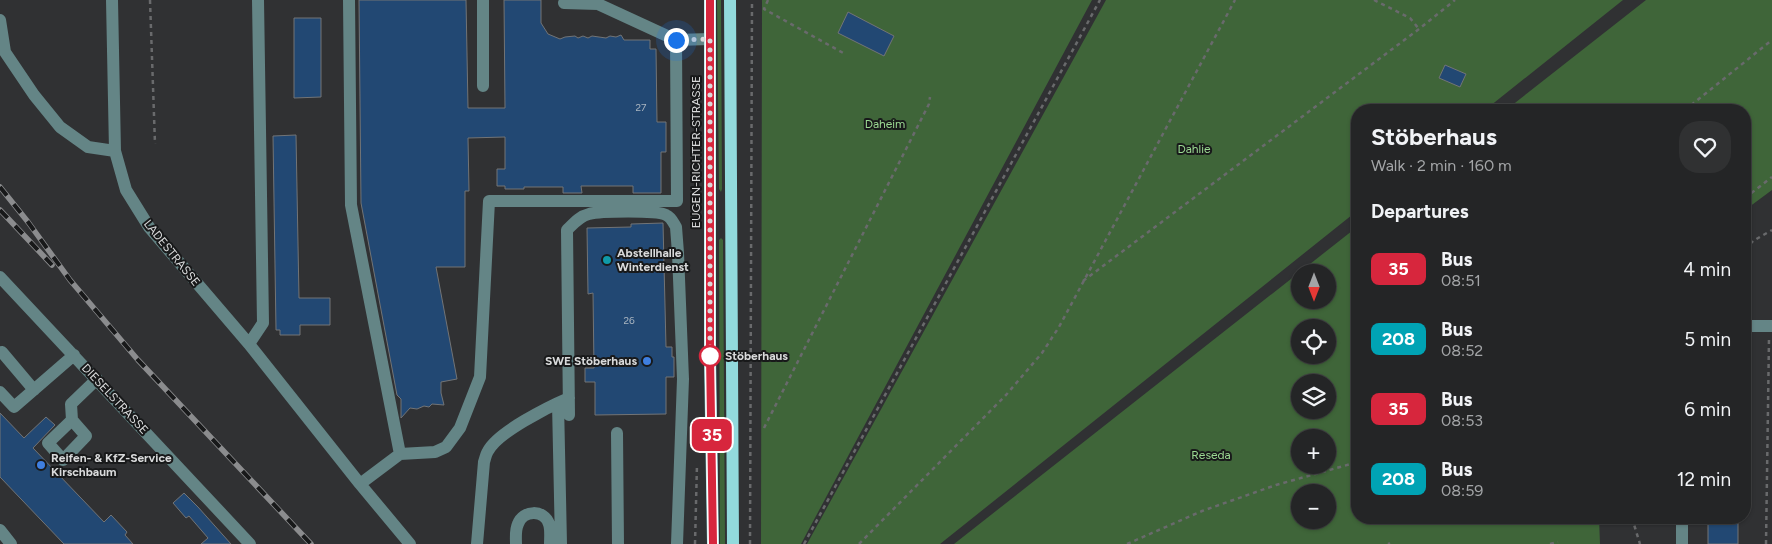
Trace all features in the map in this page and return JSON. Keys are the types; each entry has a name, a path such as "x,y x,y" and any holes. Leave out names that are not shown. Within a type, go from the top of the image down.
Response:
{"main road":[{"name":"EUGEN-RICHTER-STRASSE","path":"710,0 710,356 713,544"},
{"path":"730,0 733,544"}],"street":[{"name":"LADESTRASSE","path":"112,0 115,151 126,190 148,227 249,344 406,540"},
{"path":"249,344 263,323 258,0"},
{"path":"349,0 352,205 400,454"},
{"path":"483,0 483,86"},
{"path":"564,4 598,4 676,40 710,39"},
{"path":"0,20 5,52 34,96 60,127 88,147 115,151"},
{"path":"360,484 400,454 435,452 446,447 460,428 480,377 489,201 677,201 676,40"},
{"path":"561,544 567,230 580,218 590,214 618,212 664,213 671,218 676,227 684,380 677,544"},
{"name":"DIESELSTRASSE","path":"0,277 250,544"},
{"path":"1751,326 1770,326"},
{"path":"2,352 34,390"},
{"path":"0,392 14,408 74,355"},
{"path":"72,420 71,404 96,379"},
{"path":"563,400 569,415"},
{"path":"477,544 484,462 488,450 507,433 539,412 563,400"},
{"path":"617,433 618,544"},
{"path":"516,544 518,521 526,514 532,512 543,515 547,519 550,530 550,544"},
{"path":"1682,524 1682,544"},
{"path":"0,530 11,544"}],"path":[{"path":"150,0 155,144"},
{"path":"750,544 752,0"},
{"path":"768,0 764,9 845,54"},
{"path":"804,544 1100,0"},
{"path":"859,544 1006,396 1042,353 1059,327 1235,0"},
{"path":"1374,0 1410,18 1419,30"},
{"path":"1083,281 1419,30 1456,0"},
{"path":"1692,104 1772,40"},
{"path":"764,428 929,104 930,97"},
{"path":"1751,193 1772,177"},
{"path":"1751,242 1772,230"},
{"path":"1766,544 1770,326"},
{"path":"1128,544 1202,511 1257,491 1351,463"},
{"path":"1634,524 1640,544"},
{"path":"1550,544 1558,542"}],"green space":[{"path":"717,0 721,0 721,192 719,189"},
{"name":"Daheim","path":"762,0 1092,0 801,544 761,544"},
{"name":"Dahlie","path":"1106,0 1623,0 1493,104 1351,104 1351,216 940,544 807,544"},
{"path":"1646,0 1772,0 1772,190 1751,206 1751,104 1514,104"},
{"name":"Reseda","path":"1351,232 1351,524 1599,524 1600,544 954,544 1291,279 1291,309 1336,309 1336,264 1310,264"},
{"path":"721,238 723,240 725,544 720,544 719,240"}],"building":[{"path":"359,0 466,0 468,108 505,108 504,0 541,0 541,23 548,34 560,39 575,36 578,38 592,36 606,38 621,35 624,40 650,40 650,49 656,49 657,122 666,122 666,152 661,152 661,193 633,193 633,186 581,186 582,193 563,193 563,187 505,189 505,186 497,186 497,169 505,169 505,137 468,138 469,191 465,191 465,267 436,267 457,379 441,382 444,405 432,404 429,407 410,408 401,418 401,399 397,395 361,203"},
{"path":"848,12 894,36 884,56 838,33"},
{"path":"294,18 321,18 321,97 294,98"},
{"path":"1445,65 1466,74 1460,87 1439,78"},
{"path":"296,135 299,298 330,298 330,325 300,325 300,335 280,335 280,330 276,330 273,136"},
{"path":"663,223 666,347 672,347 672,357 674,357 674,377 666,377 666,414 595,415 595,382 585,382 585,368 594,368 593,293 588,294 587,228 631,227 631,224"},
{"path":"0,413 24,438 46,417 55,425 33,448 104,522 111,515 127,532 125,535 133,544 64,544 0,477"},
{"path":"184,493 231,544 201,544 208,538 189,516 186,518 173,503"},
{"path":"1708,524 1738,524 1738,544 1708,544"}],"railway":[{"path":"0,187 70,280 138,360 311,544"},
{"path":"0,210 52,265"}],"bus line":[{"name":"35","path":"710,0 710,356 713,544"}],"place":[{"name":"Abstellhalle Winterdienst","path":"607,260"},
{"name":"Stöberhaus","path":"710,356"},
{"name":"SWE Stöberhaus","path":"647,361"},
{"name":"Reifen- & KfZ-Service Kirschbaum","path":"41,465"}],"route":[{"path":"676,40 710,39 710,356"}]}
